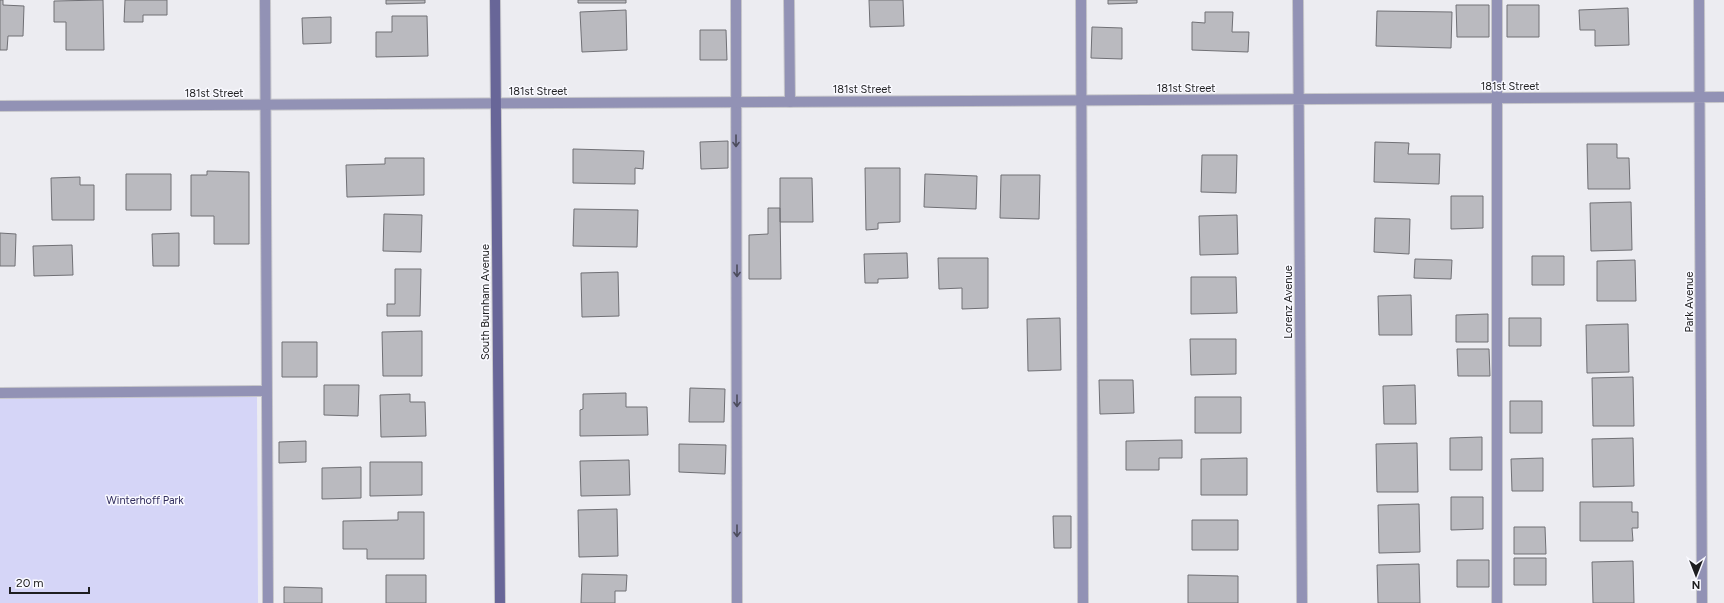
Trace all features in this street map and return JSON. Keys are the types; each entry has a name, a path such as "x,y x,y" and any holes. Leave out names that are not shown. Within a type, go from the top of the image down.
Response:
{"main road":[{"name":"South Burnham Avenue","path":"495,0 500,603"}],"street":[{"path":"265,0 268,603"},
{"path":"736,0 737,603"},
{"path":"789,0 790,102"},
{"path":"1081,0 1083,603"},
{"name":"Lorenz Avenue","path":"1298,0 1302,603"},
{"path":"1497,0 1497,603"},
{"name":"Park Avenue","path":"1699,0 1702,603"},
{"name":"181st Street","path":"0,106 1724,97"},
{"path":"0,393 267,391"}],"green space":[{"name":"Winterhoff Park","path":"257,396 258,603 0,603 0,398"}],"building":[{"path":"0,0 3,0 3,5 24,6 23,36 8,36 7,50 0,50"},
{"path":"103,0 104,50 66,50 66,22 54,22 54,1"},
{"path":"125,0 167,0 167,15 143,15 143,22 124,22"},
{"path":"386,0 425,0 425,3 386,4"},
{"path":"578,0 626,0 626,3 578,3"},
{"path":"869,0 903,0 904,26 870,27"},
{"path":"1108,0 1137,0 1137,3 1108,4"},
{"path":"1456,5 1489,5 1489,37 1457,37"},
{"path":"1507,5 1539,5 1539,37 1507,37"},
{"path":"1628,8 1629,45 1595,46 1595,30 1580,30 1579,10"},
{"path":"626,10 627,50 582,52 580,12"},
{"path":"1377,11 1452,12 1451,48 1376,46"},
{"path":"1205,12 1233,12 1232,32 1249,32 1248,52 1192,50 1192,22 1205,23"},
{"path":"392,16 427,16 428,56 376,57 376,32 392,32"},
{"path":"331,17 331,43 303,44 302,18"},
{"path":"1092,27 1122,28 1122,59 1091,58"},
{"path":"700,30 726,30 727,60 700,60"},
{"path":"728,141 728,168 701,169 700,142"},
{"path":"1375,142 1409,143 1408,154 1440,154 1439,184 1374,182"},
{"path":"1587,144 1617,144 1617,158 1629,158 1630,189 1588,189"},
{"path":"573,149 644,151 643,169 635,168 635,184 573,183"},
{"path":"1202,155 1237,155 1236,193 1201,192"},
{"path":"385,158 424,158 424,195 347,197 346,165 385,164"},
{"path":"865,168 900,168 900,222 878,223 878,229 866,230"},
{"path":"207,171 249,172 249,244 214,244 214,216 191,216 191,175 207,175"},
{"path":"126,174 171,174 171,210 126,210"},
{"path":"925,174 977,176 976,209 924,207"},
{"path":"1001,175 1040,175 1039,219 1000,218"},
{"path":"80,177 80,185 94,185 94,220 52,220 51,178"},
{"path":"780,178 812,178 813,222 780,222"},
{"path":"1451,196 1483,196 1483,228 1451,229"},
{"path":"1631,202 1632,250 1591,251 1590,203"},
{"path":"768,208 780,208 781,279 749,279 749,235 768,234"},
{"path":"574,209 638,210 637,247 573,246"},
{"path":"384,214 422,215 421,252 383,251"},
{"path":"1237,215 1238,254 1200,255 1199,216"},
{"path":"1375,218 1410,219 1409,254 1374,252"},
{"path":"0,233 16,234 15,266 0,266"},
{"path":"179,233 179,266 153,266 152,234"},
{"path":"72,245 73,275 34,276 33,246"},
{"path":"907,253 908,278 878,279 878,283 865,283 864,254"},
{"path":"1532,256 1564,256 1564,285 1532,285"},
{"path":"938,258 988,258 988,308 962,309 962,288 939,289"},
{"path":"1415,259 1452,260 1451,279 1414,278"},
{"path":"1635,260 1636,301 1597,301 1597,261"},
{"path":"395,269 421,269 420,316 387,316 387,304 395,304"},
{"path":"618,272 619,316 582,317 581,273"},
{"path":"1191,277 1236,277 1237,313 1191,314"},
{"path":"1411,295 1412,335 1379,335 1378,296"},
{"path":"1488,314 1488,342 1456,342 1456,315"},
{"path":"1060,318 1061,370 1028,371 1027,319"},
{"path":"1509,318 1541,318 1541,346 1509,346"},
{"path":"1628,324 1629,372 1587,373 1586,325"},
{"path":"422,331 422,376 383,376 382,332"},
{"path":"1190,339 1236,339 1236,374 1191,375"},
{"path":"282,342 317,342 317,377 282,377"},
{"path":"1457,349 1489,349 1490,376 1458,376"},
{"path":"1633,377 1634,426 1593,426 1592,378"},
{"path":"1099,380 1133,380 1134,413 1100,414"},
{"path":"324,385 359,385 358,416 324,415"},
{"path":"1415,385 1416,424 1384,424 1383,386"},
{"path":"690,388 725,389 724,422 689,422"},
{"path":"626,393 626,407 647,407 648,435 580,436 580,410 583,409 583,394"},
{"path":"410,394 410,402 425,402 426,436 381,437 380,395"},
{"path":"1195,397 1241,397 1241,433 1195,433"},
{"path":"1510,401 1542,401 1542,433 1510,433"},
{"path":"1482,437 1482,470 1450,470 1450,438"},
{"path":"1633,438 1634,486 1593,487 1592,439"},
{"path":"1182,440 1182,458 1159,458 1159,470 1126,470 1126,441"},
{"path":"306,441 306,462 279,463 279,442"},
{"path":"1417,443 1418,492 1377,492 1376,444"},
{"path":"679,444 726,445 725,474 679,472"},
{"path":"1247,458 1247,495 1201,495 1201,459"},
{"path":"1543,458 1543,491 1512,491 1511,459"},
{"path":"629,460 630,495 581,496 580,461"},
{"path":"370,462 422,462 422,495 370,496"},
{"path":"361,467 361,498 322,499 322,468"},
{"path":"1451,497 1483,497 1483,529 1451,530"},
{"path":"1580,502 1632,502 1632,512 1638,512 1638,528 1632,528 1633,541 1580,541"},
{"path":"1419,504 1420,552 1379,553 1378,505"},
{"path":"617,509 618,556 579,557 578,510"},
{"path":"398,512 424,512 424,559 367,559 367,549 343,549 343,521 398,520"},
{"path":"1053,516 1071,516 1071,548 1054,548"},
{"path":"1192,520 1238,520 1238,550 1192,550"},
{"path":"1514,527 1545,527 1546,554 1514,554"},
{"path":"1514,558 1546,558 1546,585 1514,585"},
{"path":"1457,560 1489,560 1489,587 1457,587"},
{"path":"1633,561 1634,603 1593,603 1592,562"},
{"path":"1419,564 1420,603 1378,603 1377,565"},
{"path":"582,574 627,575 626,591 615,591 615,603 581,603"},
{"path":"386,575 426,575 426,603 386,603"},
{"path":"1188,575 1238,576 1238,603 1188,603"},
{"path":"284,587 322,588 322,603 284,603"}]}
